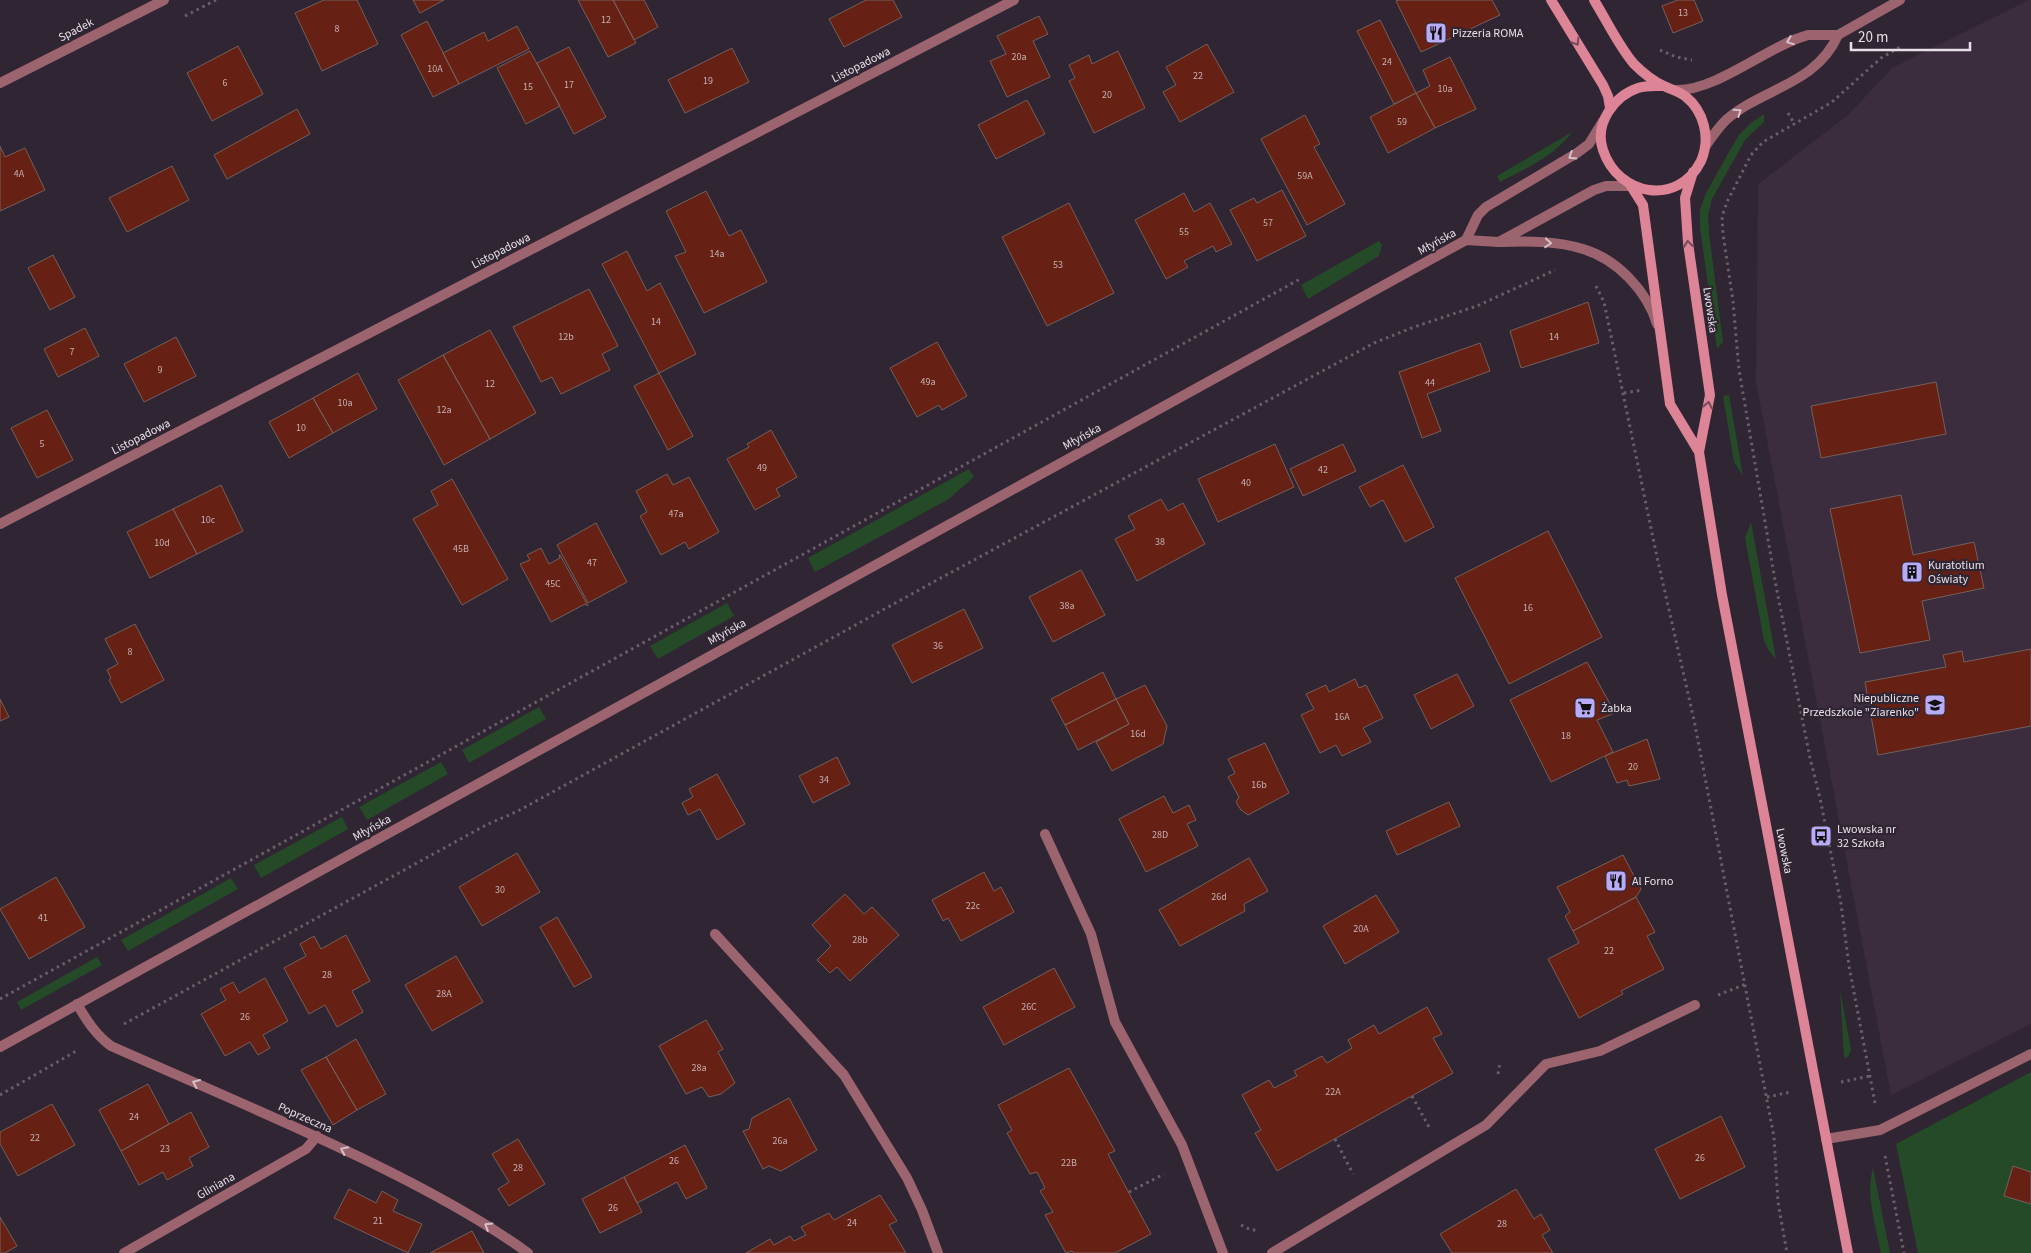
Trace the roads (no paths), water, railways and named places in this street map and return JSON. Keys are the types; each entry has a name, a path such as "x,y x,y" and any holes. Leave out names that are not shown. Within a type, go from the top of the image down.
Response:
{"main road":[{"path":"1551,0 1603,85 1608,96 1610,108"},
{"path":"1594,0 1630,58 1647,76 1664,86 1676,90 1694,104 1700,114 1706,136 1701,160 1693,172 1683,181 1671,188 1644,190 1631,186 1620,179 1611,169 1601,146 1604,120 1610,108 1618,99 1640,87 1664,86"},
{"name":"Lwowska","path":"1693,172 1685,198 1688,243 1710,396 1699,452 1722,595 1848,1253"},
{"name":"Lwowska","path":"1631,186 1643,205 1670,404 1699,452"}],"street":[{"name":"Spadek","path":"0,83 164,0"},
{"name":"Listopadowa","path":"0,524 1014,0"},
{"path":"1676,90 1688,91 1706,85 1796,38 1808,35 1838,35 1900,0"},
{"path":"1705,148 1726,120 1814,68 1832,48 1838,35"},
{"name":"Młyńska","path":"1466,240 1478,215 1486,206 1577,153 1589,144 1604,120"},
{"path":"1499,242 1594,190 1606,186 1631,186"},
{"name":"Młyńska","path":"0,1047 1466,240 1566,244 1585,249 1604,258 1620,270 1642,295 1655,318 1661,338"},
{"path":"1045,834 1091,934 1115,1022 1182,1145 1223,1253"},
{"path":"715,934 844,1075 906,1178 922,1210 938,1253"},
{"name":"Poprzeczna","path":"77,1004 89,1025 100,1038 111,1046 317,1136 450,1203 491,1227 528,1253"},
{"path":"1272,1253 1486,1125 1546,1064 1600,1051 1695,1005"},
{"path":"1826,1139 1880,1130 2031,1054"},
{"name":"Gliniana","path":"124,1253 306,1149 317,1136"}],"place":[{"name":"Pizzeria ROMA","path":"1436,33"},
{"name":"Kuratotium Oświaty","path":"1912,572"},
{"name":"Niepubliczne Przedszkole \"Ziarenko\"","path":"1935,705"},
{"name":"Żabka","path":"1585,708"},
{"name":"Lwowska nr 32 Szkoła","path":"1821,836"},
{"name":"Al Forno","path":"1616,881"}]}
